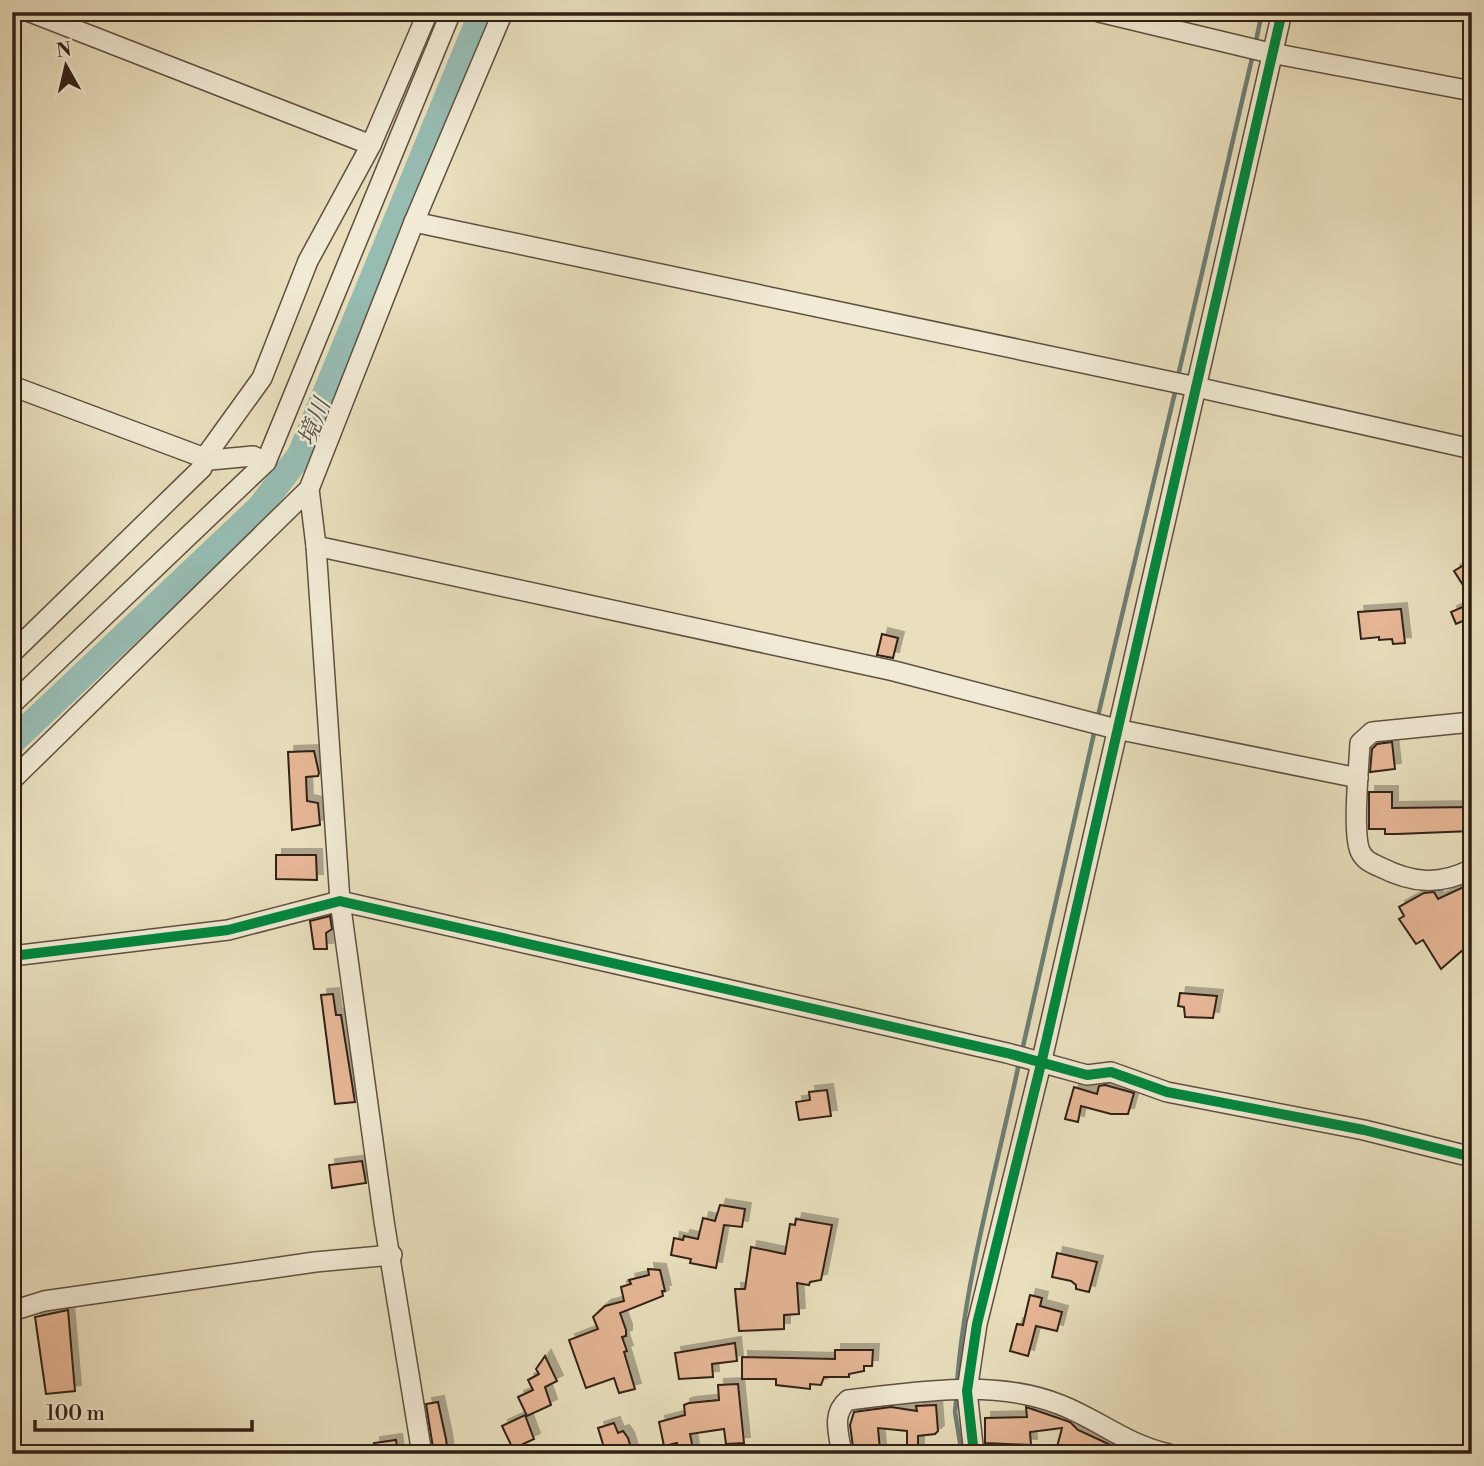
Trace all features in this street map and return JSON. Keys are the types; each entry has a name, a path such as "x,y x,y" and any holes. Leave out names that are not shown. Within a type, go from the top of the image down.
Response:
{"street":[{"path":"30,12 371,145"},
{"path":"12,653 202,468 205,457 262,378 308,261 371,145 428,12"},
{"path":"12,704 266,462 451,12"},
{"path":"12,780 309,489 414,222 503,12"},
{"path":"1099,12 1270,52 1472,91"},
{"path":"974,1454 966,1391 977,1324 1035,1062 1102,725 1183,384 1282,12"},
{"path":"414,222 1183,384 1472,449"},
{"path":"12,386 209,460 253,456 266,462"},
{"path":"309,489 316,546 340,901 384,1221 392,1255 422,1454"},
{"path":"316,546 894,671 1102,725 1358,778"},
{"path":"1472,722 1372,732 1360,743 1357,841 1366,860 1403,878 1416,881 1458,876 1472,869"},
{"path":"12,956 228,930 340,901 1007,1053 1087,1075 1111,1072 1167,1092 1364,1130 1472,1157"},
{"path":"12,1311 71,1297 315,1262 392,1255"},
{"path":"842,1454 836,1416 839,1407 848,1400 938,1390 1009,1390 1058,1404 1139,1447 1169,1454"}],"building":[{"path":"1472,560 1472,599 1454,571"},
{"path":"1472,603 1472,617 1456,624 1451,612"},
{"path":"1401,609 1405,643 1393,644 1392,639 1379,640 1379,637 1361,639 1358,612"},
{"path":"882,634 898,638 893,658 877,655"},
{"path":"1392,742 1395,769 1370,772 1372,749 1377,744"},
{"path":"314,751 319,773 318,776 306,777 307,801 318,803 320,825 292,830 288,752"},
{"path":"1369,792 1392,792 1392,808 1472,807 1472,831 1385,834 1385,829 1369,829"},
{"path":"276,855 316,855 317,880 276,879"},
{"path":"1472,883 1472,942 1441,969 1423,940 1416,944 1399,919 1404,916 1399,907 1424,893 1434,892 1438,899"},
{"path":"330,916 332,929 326,933 327,949 314,949 310,921"},
{"path":"1180,993 1217,996 1213,1018 1185,1017 1184,1007 1178,1006"},
{"path":"333,994 336,1015 341,1015 355,1102 335,1104 321,995"},
{"path":"1105,1085 1134,1093 1128,1114 1111,1114 1081,1106 1078,1122 1065,1119 1074,1087 1097,1094 1099,1086"},
{"path":"827,1090 831,1116 799,1120 796,1102 810,1100 809,1092"},
{"path":"362,1161 366,1183 332,1188 329,1165"},
{"path":"720,1205 745,1209 742,1227 724,1225 716,1268 690,1263 691,1259 671,1255 674,1238 683,1240 684,1236 698,1239 703,1218 715,1221"},
{"path":"796,1219 832,1225 821,1280 810,1282 809,1285 797,1283 799,1314 784,1315 784,1329 739,1331 735,1289 745,1289 751,1247 785,1254 790,1224 795,1225"},
{"path":"1057,1253 1097,1262 1089,1292 1076,1289 1076,1285 1071,1281 1052,1277"},
{"path":"648,1269 660,1270 665,1291 662,1291 663,1296 620,1313 626,1330 626,1336 622,1337 627,1351 624,1352 635,1389 619,1393 614,1378 586,1388 569,1340 598,1329 593,1317 605,1306 624,1301 621,1287 631,1284 629,1280 649,1275"},
{"path":"1030,1295 1042,1298 1040,1306 1062,1312 1057,1331 1036,1326 1028,1356 1010,1351 1017,1324 1023,1325"},
{"path":"68,1310 75,1391 46,1394 35,1317"},
{"path":"735,1343 737,1361 712,1364 713,1377 679,1379 675,1353"},
{"path":"835,1350 873,1350 872,1366 864,1366 864,1371 849,1374 849,1377 824,1377 821,1385 810,1384 810,1389 776,1385 776,1379 742,1379 742,1357 835,1359"},
{"path":"545,1356 557,1381 545,1387 551,1405 527,1416 518,1397 533,1390 528,1380 539,1374 536,1369"},
{"path":"738,1384 744,1443 726,1444 724,1429 690,1434 694,1454 679,1454 677,1443 664,1446 659,1422 685,1415 684,1405 689,1403 719,1400 718,1385"},
{"path":"438,1402 448,1454 434,1454 426,1404"},
{"path":"936,1405 938,1431 935,1434 918,1436 918,1454 907,1454 907,1431 878,1428 880,1450 854,1454 850,1425 854,1412 891,1407 917,1411 916,1406"},
{"path":"1026,1407 1070,1422 1078,1430 1130,1454 1087,1454 1057,1447 1062,1428 1030,1432 1031,1445 985,1443 985,1418 1027,1417"},
{"path":"525,1415 534,1439 513,1449 502,1426"},
{"path":"614,1423 618,1433 623,1431 628,1438 633,1454 606,1454 598,1428"},
{"path":"396,1440 398,1454 375,1454 374,1443"}],"waterway":[{"name":"境川","path":"12,742 260,507 300,455 482,12"},
{"path":"1255,46 1262,12"},
{"path":"1178,376 1253,54"},
{"path":"1097,720 1176,388"},
{"path":"1022,1051 1095,729"},
{"path":"957,1384 974,1263 1019,1063"},
{"path":"957,1393 955,1412 962,1454"}],"cycle path":[{"path":"974,1454 967,1391 977,1324 1041,1064 1282,12"},
{"path":"12,956 228,930 340,901 1007,1053 1087,1075 1111,1072 1167,1092 1364,1130 1472,1157"}]}
